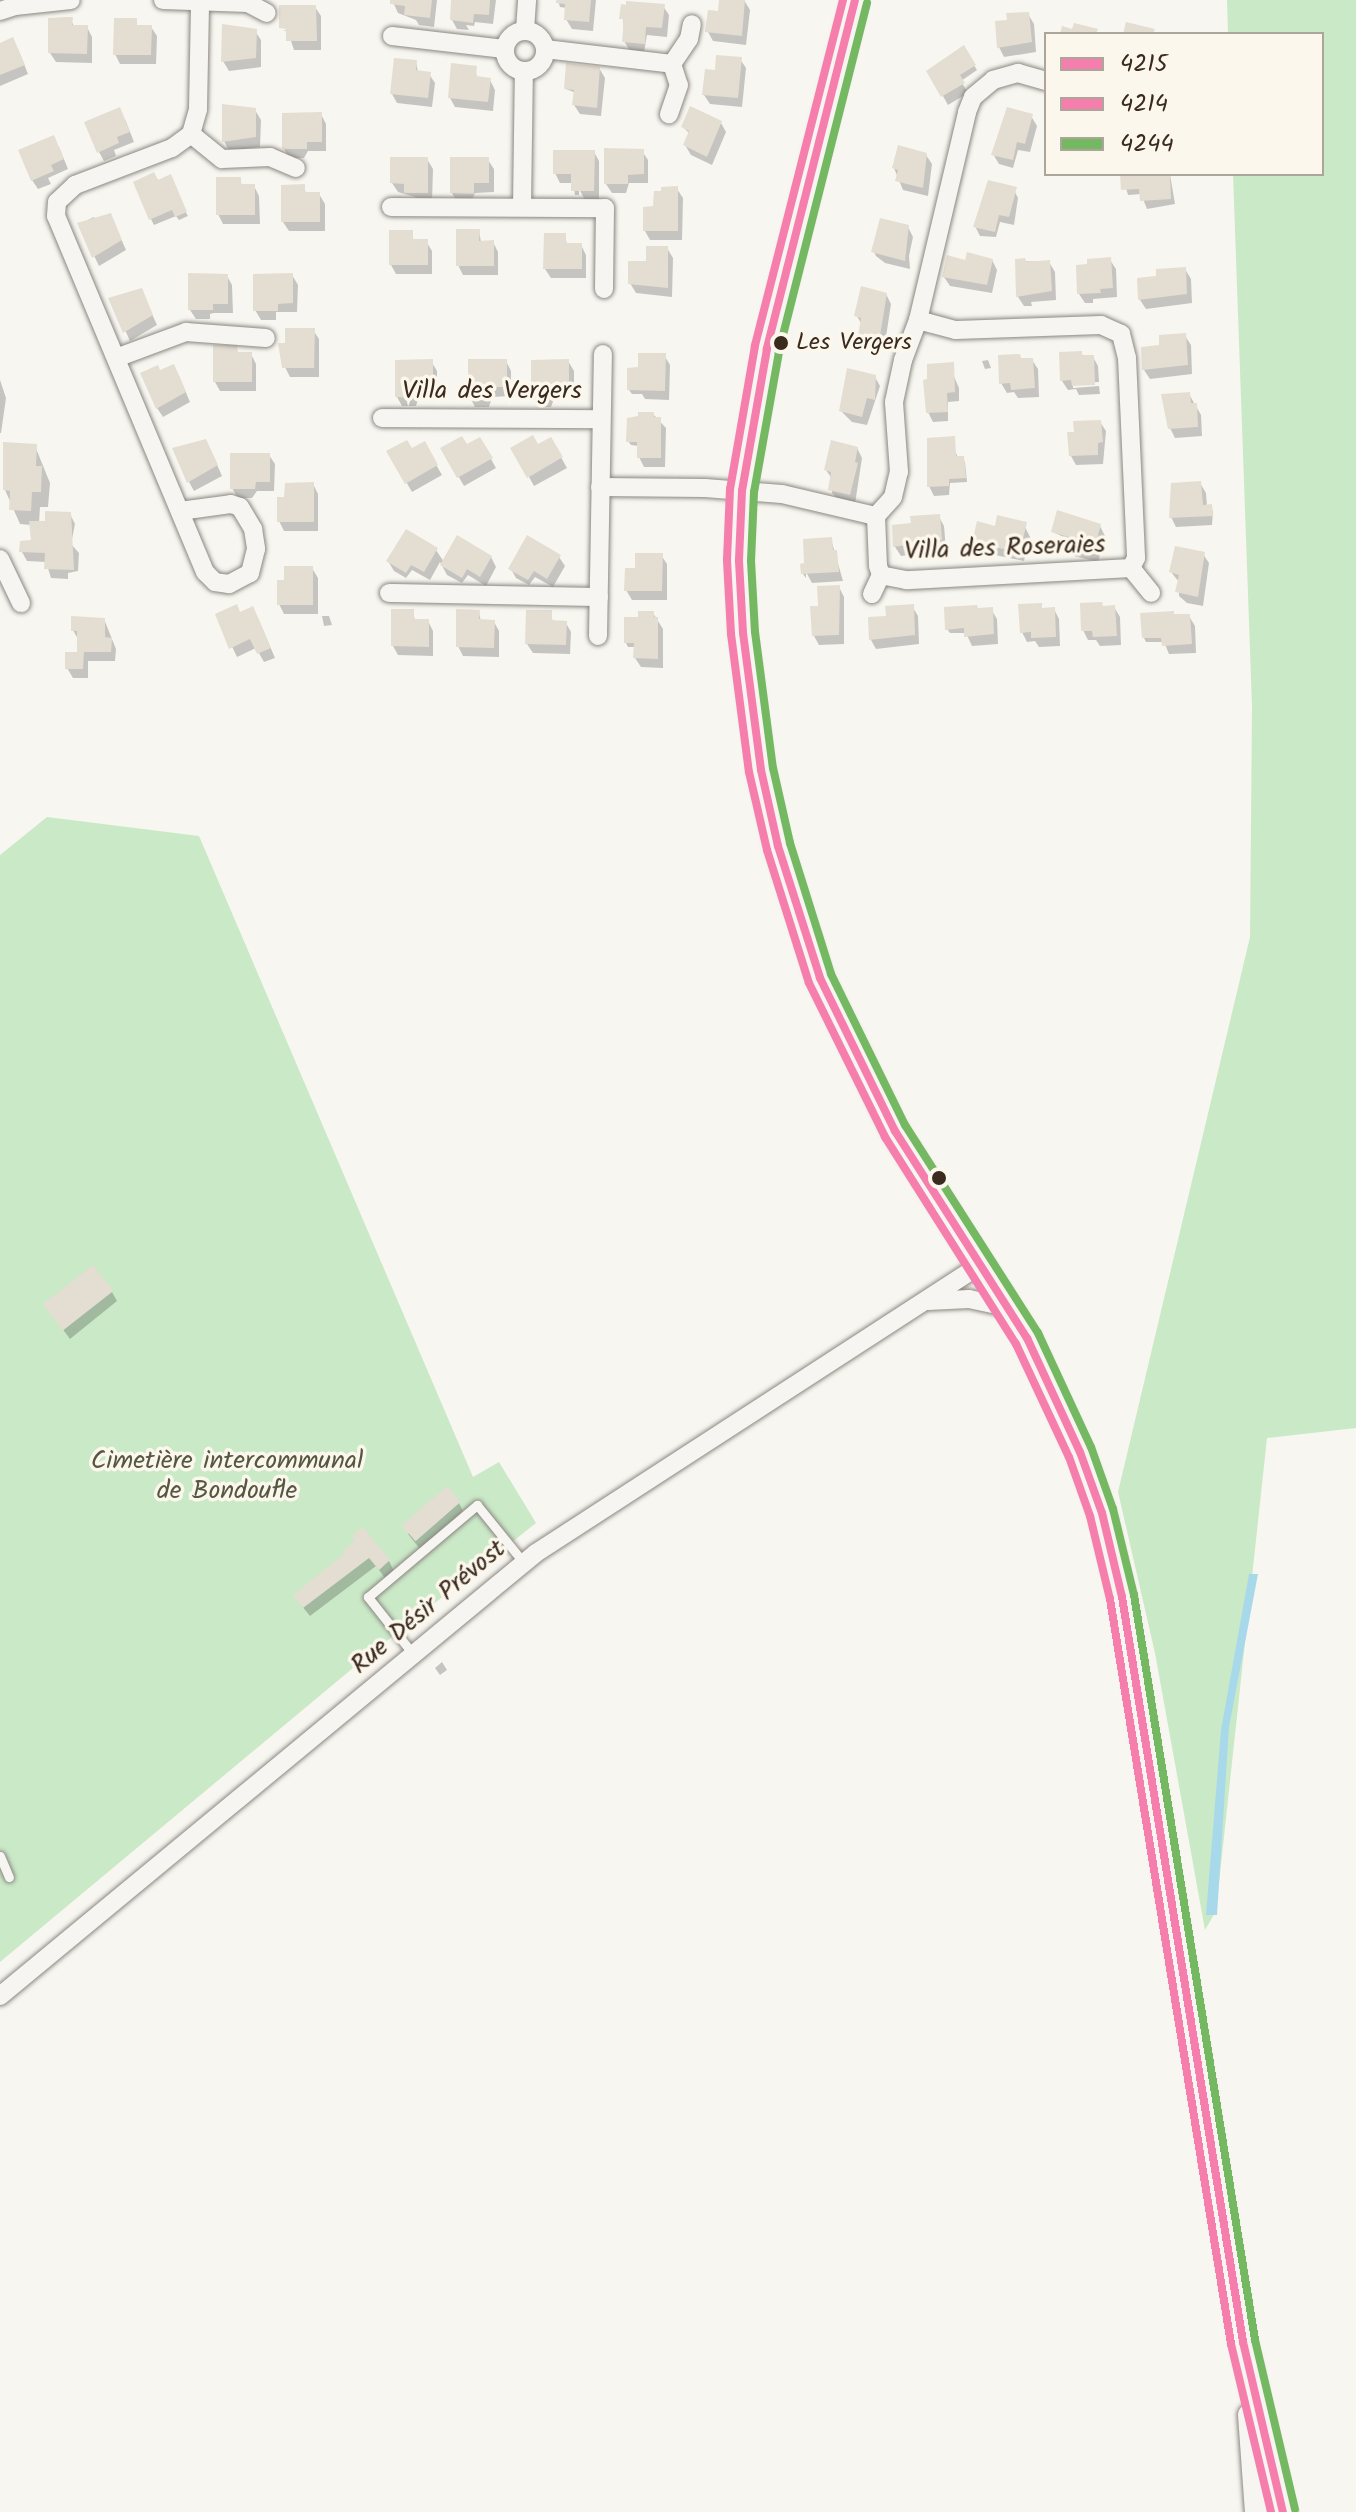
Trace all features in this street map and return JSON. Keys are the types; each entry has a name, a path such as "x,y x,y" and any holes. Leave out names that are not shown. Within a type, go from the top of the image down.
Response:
{"street":[{"path":"0,11 15,6 71,0"},
{"path":"163,0 248,3 267,13"},
{"path":"180,511 231,504 240,507 253,529 256,549 250,573 229,584 215,582 205,572 60,229 57,202 75,185 172,148 191,134 198,109 200,0"},
{"path":"525,30 527,0"},
{"path":"855,0 767,349 742,491 739,561 749,683 761,770 797,913 820,978 895,1131 1032,1349 1080,1452 1102,1513 1122,1597 1243,2342 1283,2512"},
{"path":"672,64 689,39 692,24"},
{"path":"525,30 539,36 545,49 538,66 524,71 508,63 504,49 513,34 525,30"},
{"path":"392,36 504,49"},
{"path":"545,49 672,64"},
{"path":"669,114 679,85 672,64"},
{"path":"522,207 524,71"},
{"name":"Villa des Roseraies","path":"872,594 881,575 876,516 893,497 897,485 894,402 903,360 918,320 973,97 981,87 1007,74 1044,81"},
{"path":"191,134 222,159 270,157 296,168"},
{"path":"391,207 605,208 604,289"},
{"name":"Villa des Roseraies","path":"918,320 956,330 1101,325 1121,334 1127,358 1136,558 1131,568"},
{"path":"116,358 186,332 266,338"},
{"name":"Villa des Vergers","path":"598,636 603,354"},
{"name":"Villa des Vergers","path":"382,418 601,419"},
{"path":"600,487 742,491"},
{"name":"Villa des Roseraies","path":"742,491 782,494 876,516"},
{"path":"0,559 21,603"},
{"name":"Villa des Roseraies","path":"881,575 906,580 1131,568"},
{"name":"Villa des Roseraies","path":"1131,568 1151,593"},
{"path":"389,593 599,597"},
{"name":"Rue Désir Prévost","path":"0,1996 524,1563 708,1439 980,1265"},
{"name":"Rue Désir Prévost","path":"922,1302 953,1298 1007,1307"},
{"path":"1243,2342 1256,2512"}],"lane":[{"path":"413,1654 368,1597 477,1505 524,1563"},
{"path":"0,1856 9,1877"}],"green space":[{"path":"1227,0 1356,0 1356,1428 1267,1438 1216,1911 1205,1930 1155,1653 1118,1492 1250,937 1252,706 1233,176 1324,176 1324,32 1228,32"},
{"name":"Cimetière intercommunal de Bondoufle","path":"47,817 199,836 473,1477 499,1462 536,1523 359,1663 0,1962 0,855"}],"water":[{"path":"1249,1574 1258,1574 1229,1727 1217,1915 1206,1915 1221,1730"}],"building":[{"path":"390,0 432,0 430,18 404,15 405,6 390,4"},
{"path":"451,0 490,0 489,15 474,14 473,23 450,20"},
{"path":"556,0 591,0 589,22 564,20 565,4 556,3"},
{"path":"719,0 745,0 742,36 705,32 708,10 718,11"},
{"path":"626,1 665,4 662,28 646,27 645,44 622,42 624,19 619,19 621,4 626,5"},
{"path":"279,5 316,5 317,41 286,41 286,29 279,28"},
{"path":"1029,12 1032,42 997,48 995,21 1007,20 1006,13"},
{"path":"73,17 72,25 88,25 87,54 48,53 48,18"},
{"path":"114,18 137,18 137,25 152,25 151,55 113,55"},
{"path":"1126,22 1155,29 1154,32 1124,32"},
{"path":"1074,23 1098,29 1097,32 1060,32 1062,26 1072,29"},
{"path":"222,24 257,29 256,58 221,62"},
{"path":"13,37 25,65 0,75 0,43"},
{"path":"964,45 976,65 960,75 965,83 941,97 926,71"},
{"path":"716,55 742,57 738,98 702,95 705,69 715,70"},
{"path":"394,58 417,60 416,70 431,72 428,98 390,94"},
{"path":"451,63 477,66 476,76 491,78 488,102 448,98"},
{"path":"566,63 600,67 597,108 572,105 574,90 564,89"},
{"path":"222,104 256,108 256,137 222,142"},
{"path":"690,106 722,121 707,157 683,145 689,131 681,127"},
{"path":"120,107 130,132 117,137 119,143 97,153 84,122"},
{"path":"1007,107 1033,114 1025,144 1017,142 1013,160 991,155"},
{"path":"322,112 322,142 307,142 307,149 282,149 282,113"},
{"path":"54,135 64,159 51,165 54,171 31,181 18,150"},
{"path":"898,145 927,153 923,188 895,181 898,170 892,168"},
{"path":"604,148 644,149 644,174 628,175 628,184 604,184"},
{"path":"553,150 595,150 594,191 571,191 571,174 553,174"},
{"path":"390,157 428,157 428,193 404,193 404,184 390,183"},
{"path":"450,157 489,157 489,183 474,183 474,194 450,193"},
{"path":"154,172 158,180 171,174 187,212 175,217 172,210 149,220 133,182"},
{"path":"1120,176 1170,176 1171,199 1140,201 1139,189 1121,190"},
{"path":"216,177 241,177 241,184 255,184 255,215 216,215"},
{"path":"988,180 1017,187 1009,217 999,215 995,232 973,227"},
{"path":"305,184 305,192 320,192 320,222 281,222 281,185"},
{"path":"678,186 678,231 643,231 643,207 653,206 654,191 661,191 661,187"},
{"path":"111,213 122,240 92,258 77,223"},
{"path":"880,218 909,225 905,261 871,252"},
{"path":"456,229 480,229 479,241 494,240 494,266 456,266"},
{"path":"389,230 413,230 413,239 428,239 428,265 389,265"},
{"path":"544,233 566,233 566,243 582,243 582,269 543,269"},
{"path":"646,246 668,246 668,288 628,284 628,261 646,261"},
{"path":"967,252 993,259 987,285 942,277 947,255 965,260"},
{"path":"1111,257 1113,288 1100,289 1101,293 1077,294 1076,265 1087,264 1087,259"},
{"path":"1025,258 1026,262 1050,260 1052,291 1016,297 1015,259"},
{"path":"1186,267 1187,294 1138,300 1137,278 1156,276 1156,269"},
{"path":"188,273 228,274 228,304 213,304 213,310 188,310"},
{"path":"293,273 293,303 278,304 278,311 253,311 253,274"},
{"path":"861,286 887,293 879,342 858,336 861,318 854,316"},
{"path":"142,288 153,315 123,333 108,298"},
{"path":"285,328 315,328 314,368 282,368 278,343 285,343"},
{"path":"1186,333 1188,365 1142,370 1141,347 1159,345 1159,335"},
{"path":"213,345 237,345 238,352 252,352 252,382 213,382"},
{"path":"1082,351 1082,355 1094,355 1095,385 1072,386 1071,380 1060,381 1059,352"},
{"path":"638,353 666,353 665,391 627,390 627,368 638,367"},
{"path":"1020,354 1021,358 1033,358 1035,388 1011,390 1010,383 999,384 998,355"},
{"path":"433,359 433,387 417,387 417,398 395,397 395,360"},
{"path":"468,359 507,359 507,387 491,387 491,398 468,398"},
{"path":"569,359 569,387 554,387 554,398 531,398 531,360"},
{"path":"954,362 955,392 947,393 948,412 926,413 923,380 927,379 927,364"},
{"path":"174,364 186,392 156,409 140,373 158,365 160,370"},
{"path":"847,368 876,375 875,400 867,398 862,417 839,411"},
{"path":"1190,392 1191,403 1197,403 1198,427 1168,429 1161,394"},
{"path":"638,412 654,412 654,417 661,417 661,458 637,458 637,442 626,442 627,418 638,416"},
{"path":"1101,420 1103,442 1098,443 1098,455 1069,456 1067,432 1074,432 1073,421"},
{"path":"533,435 538,444 551,437 563,457 527,478 510,448"},
{"path":"462,436 467,444 480,437 493,458 457,478 440,448"},
{"path":"955,436 956,456 964,456 966,478 949,479 949,486 927,487 927,438"},
{"path":"206,439 218,465 187,483 172,448"},
{"path":"407,440 412,448 425,441 438,465 405,484 386,451"},
{"path":"831,440 858,447 855,462 858,463 850,495 828,490 831,472 824,470"},
{"path":"3,442 37,444 36,466 42,466 41,492 32,492 31,511 9,510 10,491 3,490"},
{"path":"230,453 270,453 270,482 256,482 255,489 230,489"},
{"path":"1201,481 1203,505 1212,504 1213,516 1169,518 1171,483"},
{"path":"314,482 314,522 277,522 277,497 284,497 285,483"},
{"path":"1057,510 1101,524 1093,554 1067,547 1069,537 1051,532"},
{"path":"45,511 71,512 74,570 44,569 45,553 19,552 20,541 31,540 29,521 45,521"},
{"path":"940,514 942,540 893,547 892,525 911,523 910,516"},
{"path":"997,515 1027,522 1020,552 972,543 977,521 995,526"},
{"path":"406,529 438,548 424,572 411,565 406,573 386,561"},
{"path":"457,535 492,556 480,577 467,569 462,578 440,565"},
{"path":"527,535 561,555 547,579 534,571 528,580 508,569"},
{"path":"832,537 839,572 801,574 803,539"},
{"path":"1175,546 1205,552 1198,597 1175,592 1179,575 1169,572"},
{"path":"635,553 663,553 662,591 624,591 625,568 635,568"},
{"path":"284,566 313,566 313,605 277,605 277,580 284,580"},
{"path":"840,585 839,635 812,636 810,606 818,606 817,586"},
{"path":"1102,602 1103,606 1115,605 1117,636 1093,637 1092,631 1081,631 1080,603"},
{"path":"1042,603 1042,608 1055,607 1056,637 1031,638 1031,632 1020,633 1018,604"},
{"path":"237,604 240,612 253,606 271,648 257,654 250,639 229,649 215,614"},
{"path":"914,604 915,635 869,640 868,617 886,616 885,606"},
{"path":"977,605 978,608 993,607 994,634 964,637 964,628 945,630 944,607"},
{"path":"391,609 414,609 414,619 429,619 429,647 391,646"},
{"path":"456,609 480,610 479,619 495,620 494,648 456,647"},
{"path":"526,610 552,610 552,620 567,621 566,645 525,644"},
{"path":"638,611 654,611 654,617 658,617 658,659 633,658 634,643 624,643 624,617 638,617"},
{"path":"1174,611 1174,614 1190,614 1192,644 1162,646 1161,638 1142,638 1140,613"},
{"path":"71,616 105,618 105,637 112,638 111,652 84,652 83,669 65,669 65,652 77,652 77,631 71,631"},
{"path":"93,1265 113,1291 63,1330 43,1304"},
{"path":"447,1486 461,1502 415,1541 402,1525"},
{"path":"363,1527 390,1560 379,1570 369,1558 303,1608 293,1595 345,1553 343,1550 355,1541 352,1536"}],"transit line":[{"name":"4214","path":"843,0 755,346 730,489 727,560 731,634 749,772 767,850 809,983 885,1137 1016,1344 1069,1457 1090,1516 1110,1599 1231,2344 1271,2512"},
{"name":"4215","path":"855,0 767,349 742,491 739,561 743,633 761,770 778,846 820,978 895,1131 1027,1338 1080,1452 1102,1513 1122,1597 1243,2342 1283,2512"},
{"name":"4244","path":"867,3 779,352 754,492 751,561 755,632 773,768 790,843 831,974 905,1125 1038,1333 1091,1447 1113,1509 1134,1595 1255,2340 1295,2509"}],"place":[{"name":"Les Vergers","path":"781,343"}]}
